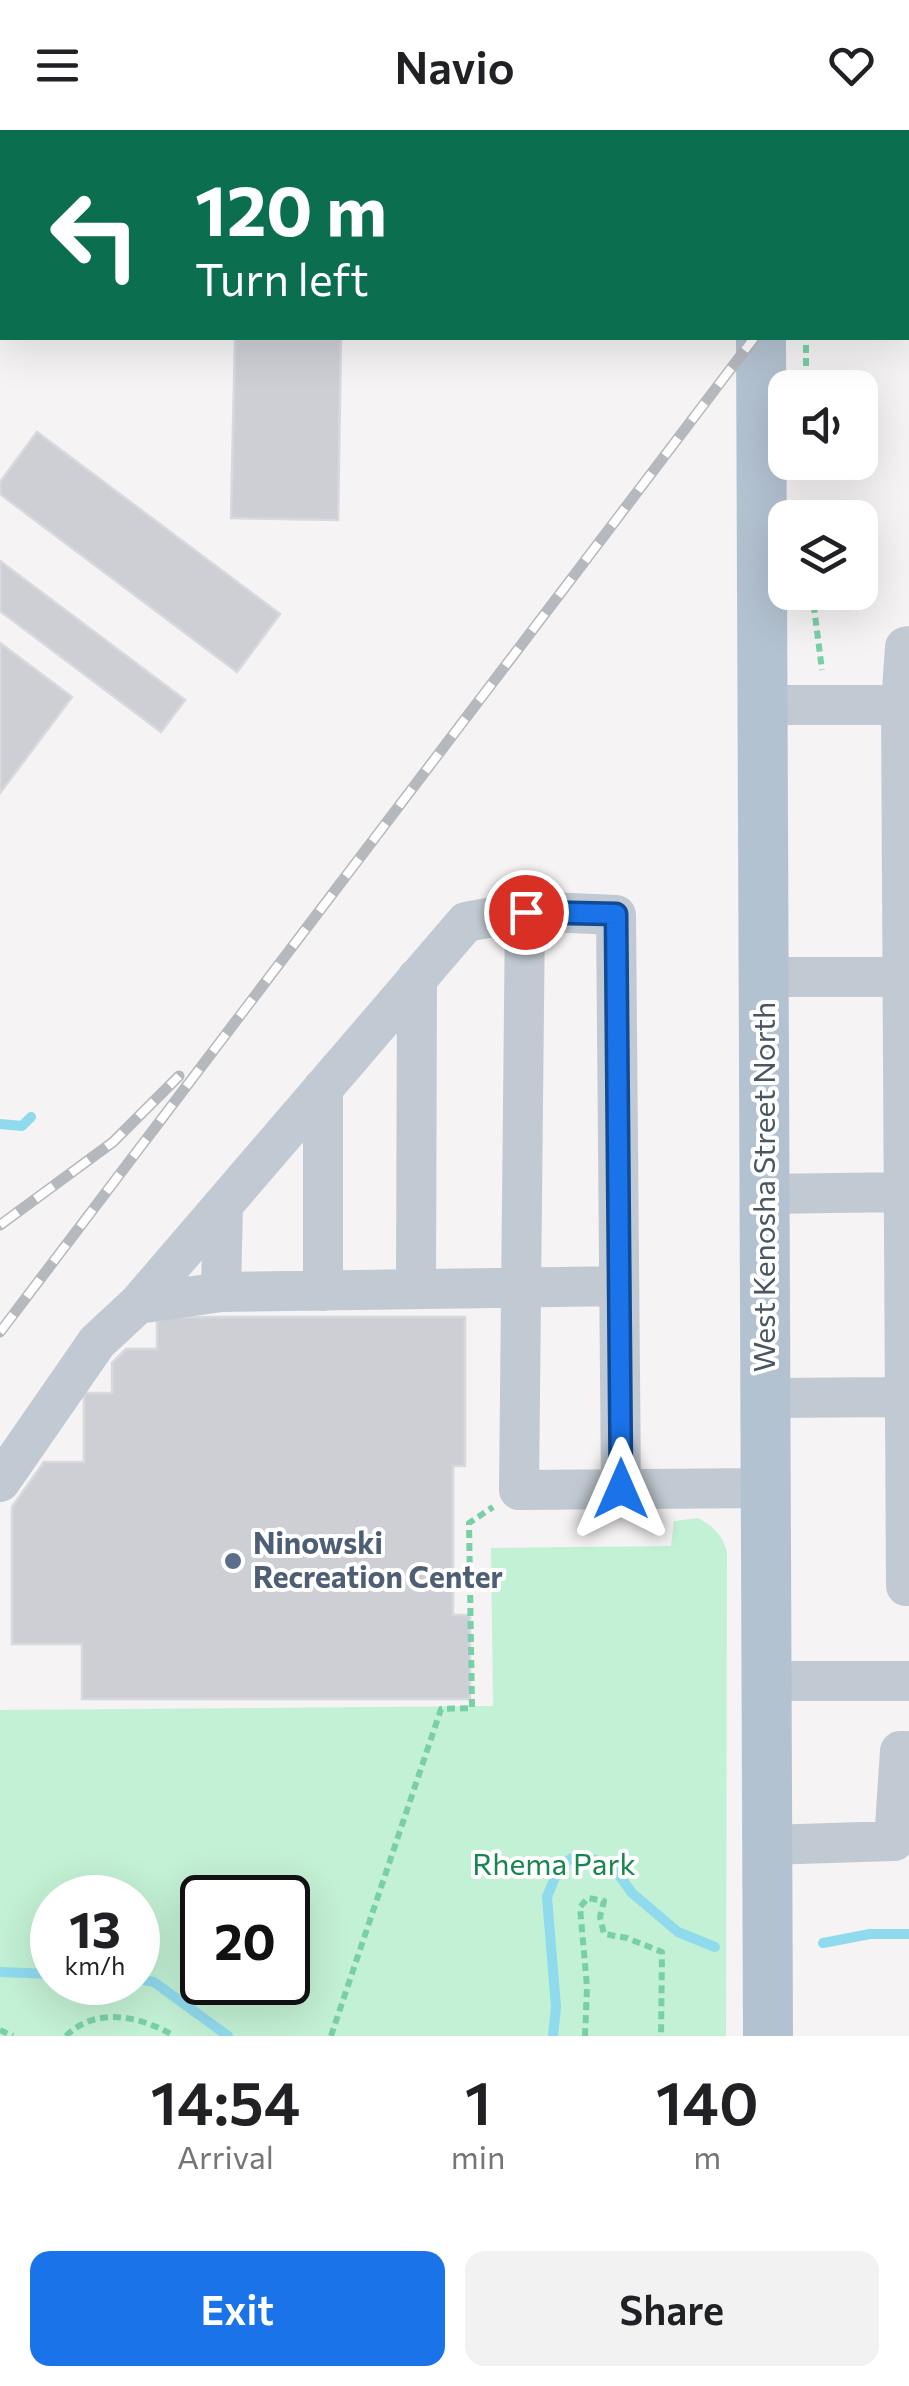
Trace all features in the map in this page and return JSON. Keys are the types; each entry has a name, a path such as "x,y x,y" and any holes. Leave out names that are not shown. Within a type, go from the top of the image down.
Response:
{"main road":[{"name":"West Kenosha Street North","path":"761,340 768,2036"}],"street":[{"path":"909,646 905,648 909,1586"},
{"path":"763,704 905,705"},
{"path":"526,912 519,1490 766,1488"},
{"path":"0,1482 97,1342 138,1304 466,922 526,912 616,914 621,1489"},
{"path":"764,977 905,1003"},
{"path":"416,1289 418,978"},
{"path":"323,1088 323,1290"},
{"path":"765,1194 906,1176"},
{"path":"221,1292 223,1204"},
{"path":"138,1304 221,1292 619,1286"},
{"path":"765,1398 908,1397"},
{"path":"766,1681 909,1680"},
{"path":"768,1846 894,1842 900,1752 909,1750"}],"path":[{"path":"815,610 823,663 817,705"},
{"path":"330,2036 441,1709 472,1708 470,1524 519,1490"},
{"path":"585,2036 587,1987 580,1906 588,1898 604,1901 600,1918 604,1934 662,1952 660,2036"},
{"path":"66,2036 93,2019 111,2015 158,2026 174,2036"},
{"path":"0,2030 14,2036"}],"green space":[{"name":"Rhema Park","path":"698,1518 717,1532 727,1552 726,2036 0,2036 0,1710 493,1706 491,1548 671,1546 674,1521"}],"building":[{"path":"235,340 341,340 338,520 231,518"},
{"path":"37,432 280,614 237,672 0,494 0,482"},
{"path":"0,561 185,700 161,732 0,611"},
{"path":"0,643 72,697 0,793"},
{"name":"Ninowski Recreation Center","path":"157,1317 465,1317 465,1466 453,1466 453,1615 470,1615 470,1699 82,1699 82,1644 12,1644 12,1507 44,1462 84,1462 84,1393 112,1393 112,1363 126,1349 157,1349"}],"waterway":[{"path":"0,1124 22,1126 31,1117"},
{"path":"553,2036 556,2007 547,1897 560,1865 576,1856 616,1871 632,1893 678,1932 715,1947"},
{"path":"823,1943 870,1934 909,1934"},
{"path":"0,1972 30,1973"},
{"path":"160,1986 228,2036"}],"railway":[{"path":"0,1332 752,340"},
{"path":"0,1225 113,1142 179,1076"}],"place":[{"name":"Ninowski Recreation Center","path":"233,1561"}],"route":[{"path":"526,912 616,914 621,1489"}]}
